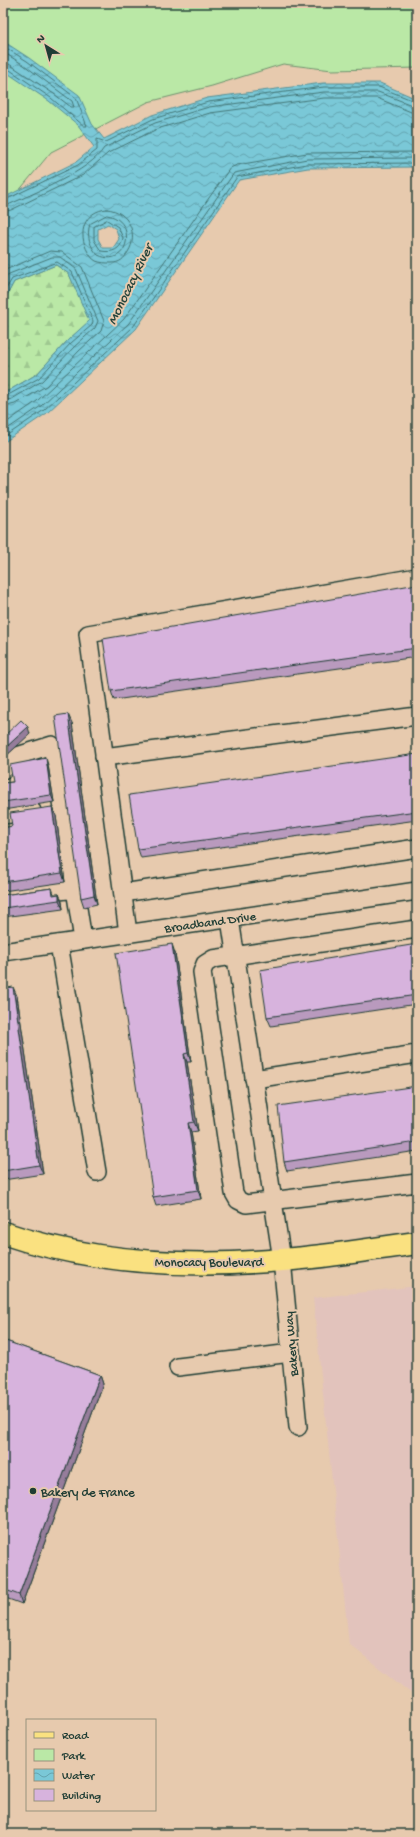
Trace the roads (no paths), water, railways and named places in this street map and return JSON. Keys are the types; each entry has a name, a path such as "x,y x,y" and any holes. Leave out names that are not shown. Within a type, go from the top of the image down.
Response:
{"main road":[{"name":"Monocacy Boulevard","path":"3,1233 56,1247 99,1256 151,1261 211,1263 282,1260 417,1244"}],"street":[{"path":"128,933 88,634 417,577"},
{"path":"104,757 417,716"},
{"path":"3,770 20,755 52,745 83,940"},
{"path":"3,814 62,808"},
{"path":"123,893 417,848"},
{"path":"3,898 75,889"},
{"name":"Broadband Drive","path":"3,952 417,891"},
{"name":"Bakery Way","path":"230,919 282,1260 298,1427"},
{"path":"417,928 235,956 213,958 205,964 202,972 234,1193 238,1200 246,1204 417,1183"},
{"path":"59,944 97,1172"},
{"path":"254,1079 417,1054"},
{"path":"178,1367 290,1354"}],"water":[{"name":"Monocacy River","path":"3,41 29,58 79,95 92,124 104,139 152,115 207,98 323,83 380,83 417,99 417,167 308,168 239,180 136,329 47,413 3,443 3,392 8,391 37,374 68,340 89,321 69,274 56,265 14,282 5,299 3,319 3,198 76,162 94,147 78,125 49,101 3,70","holes":["108,224 116,229 119,239 113,248 103,248 98,239 98,229"]}],"place":[{"name":"Bakery de France","path":"33,1491"}]}
